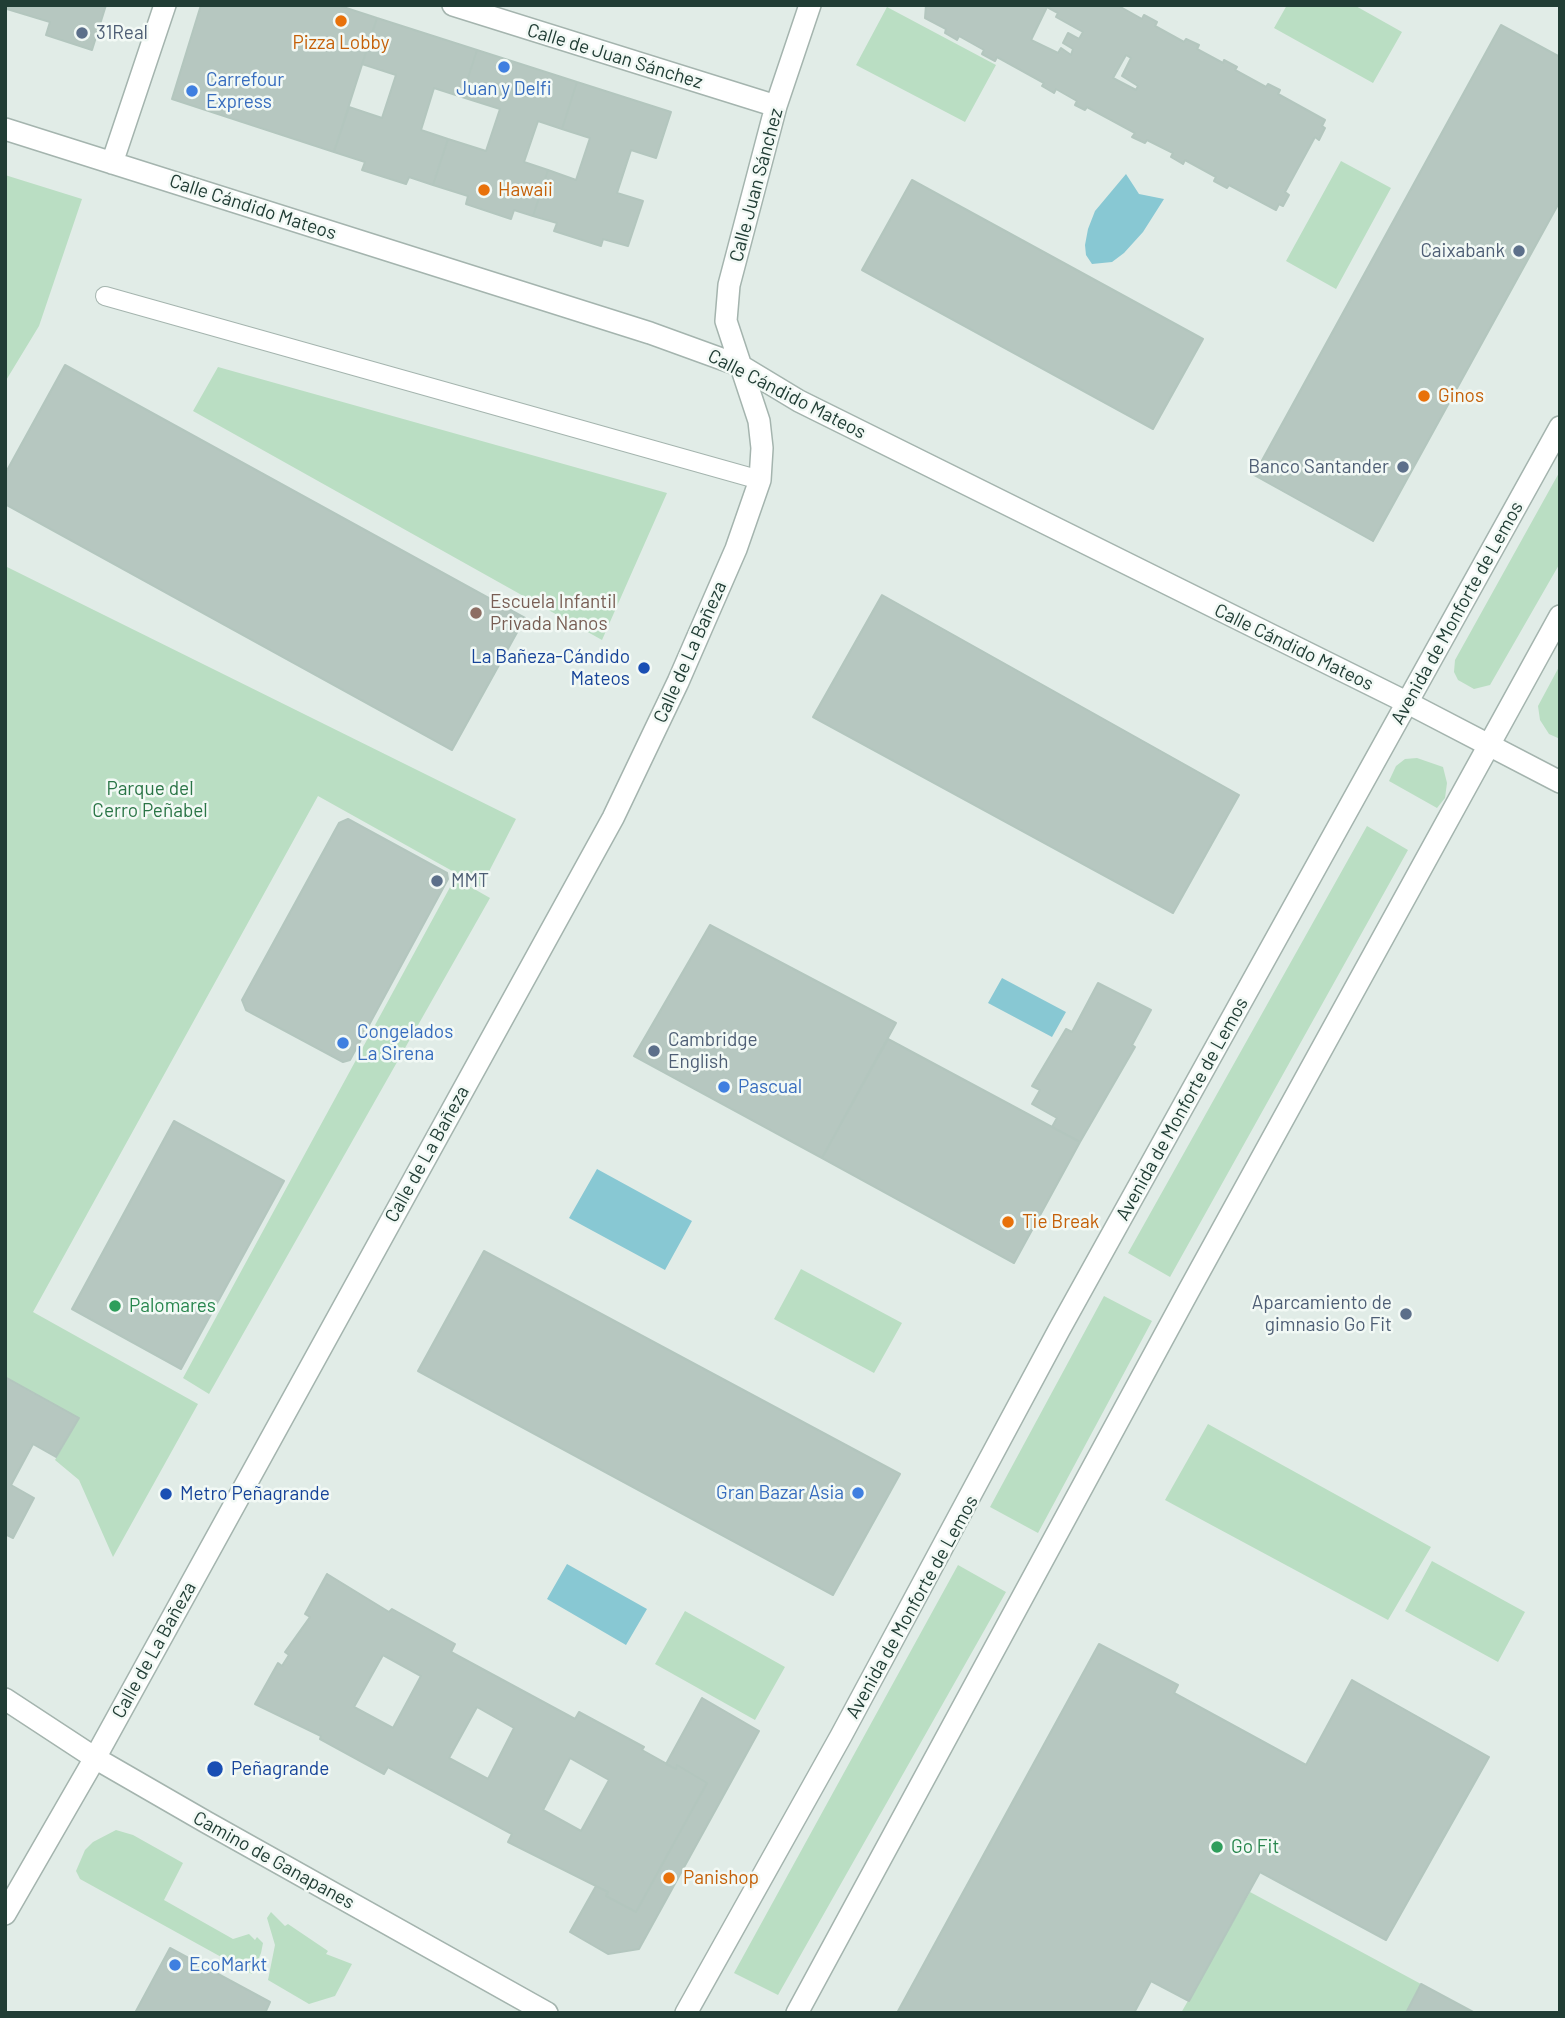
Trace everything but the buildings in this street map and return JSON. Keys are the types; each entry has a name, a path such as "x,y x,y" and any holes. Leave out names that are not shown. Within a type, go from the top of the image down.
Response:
{"street":[{"path":"112,163 165,5"},
{"name":"Calle de Juan Sánchez","path":"453,5 776,106"},
{"name":"Calle Juan Sánchez","path":"741,366 726,321 729,285 776,106 810,5"},
{"name":"Calle Cándido Mateos","path":"5,129 650,333 741,366 799,401 1408,703 1560,782"},
{"name":"Calle de La Bañeza","path":"5,1914 95,1758 613,818 678,682 748,519 760,480 760,421 741,366"},
{"name":"Avenida de Monforte de Lemos","path":"686,2013 841,1736 1059,1330 1560,427"},
{"path":"797,2013 1560,616"},
{"name":"Camino de Ganapanes","path":"5,1699 95,1758 547,2013"}],"lane":[{"path":"105,296 760,480"}],"green space":[{"path":"1287,5 1354,5 1402,32 1373,83 1274,28"},
{"path":"887,7 996,65 965,122 856,65"},
{"path":"1341,161 1391,188 1336,289 1286,261"},
{"path":"5,175 82,199 39,326 5,382"},
{"path":"218,367 667,493 602,640 193,411"},
{"path":"1560,471 1560,563 1490,685 1474,689 1458,680 1454,672 1455,660"},
{"name":"Parque del Cerro Peñabel","path":"5,566 516,819 481,887 318,796 33,1312 198,1404 113,1557 79,1480 55,1460 79,1418 5,1377"},
{"path":"1560,665 1560,739 1549,734 1540,720 1538,706"},
{"path":"1417,758 1443,767 1447,783 1445,798 1437,808 1389,781 1396,766 1405,759"},
{"path":"1367,826 1408,850 1170,1277 1128,1253"},
{"path":"455,878 490,898 209,1394 183,1378"},
{"path":"801,1269 902,1323 874,1373 774,1319"},
{"path":"1104,1296 1152,1321 1038,1533 990,1507"},
{"path":"1208,1424 1431,1547 1388,1620 1165,1500"},
{"path":"1432,1561 1525,1612 1498,1662 1405,1611"},
{"path":"958,1565 1006,1592 778,1995 734,1973"},
{"path":"685,1611 785,1667 755,1720 655,1664"},
{"path":"116,1830 133,1835 183,1863 164,1900 233,1939 249,1934 263,1943 252,1974 80,1879 76,1871 85,1850 93,1842"},
{"path":"1250,1892 1421,1984 1406,2013 1181,2013"},
{"path":"271,1912 285,1926 288,1924 328,1951 326,1954 352,1964 335,1996 309,2004 268,1980 275,1945 267,1918"}],"water":[{"path":"1126,174 1139,194 1164,199 1143,232 1124,253 1112,262 1092,264 1086,255 1088,229 1095,211"},
{"path":"1002,978 1066,1012 1052,1037 988,1003"},
{"path":"597,1169 692,1221 665,1270 569,1218"},
{"path":"567,1564 647,1609 626,1645 547,1599"}],"place":[{"name":"Pizza Lobby","path":"341,21"},
{"name":"31Real","path":"82,33"},
{"name":"Juan y Delfi","path":"504,67"},
{"name":"Carrefour Express","path":"192,91"},
{"name":"Hawaii","path":"484,190"},
{"name":"Caixabank","path":"1519,251"},
{"name":"Ginos","path":"1424,396"},
{"name":"Banco Santander","path":"1403,467"},
{"name":"Escuela Infantil Privada Nanos","path":"476,613"},
{"name":"La Bañeza-Cándido Mateos","path":"644,668"},
{"name":"MMT","path":"437,881"},
{"name":"Congelados La Sirena","path":"343,1043"},
{"name":"Cambridge English","path":"654,1051"},
{"name":"Pascual","path":"724,1087"},
{"name":"Tie Break","path":"1008,1222"},
{"name":"Palomares","path":"115,1306"},
{"name":"Aparcamiento de gimnasio Go Fit","path":"1406,1314"},
{"name":"Gran Bazar Asia","path":"858,1493"},
{"name":"Metro Peñagrande","path":"166,1494"},
{"name":"Peñagrande","path":"215,1769"},
{"name":"Go Fit","path":"1217,1847"},
{"name":"Panishop","path":"669,1878"},
{"name":"EcoMarkt","path":"175,1965"}]}
